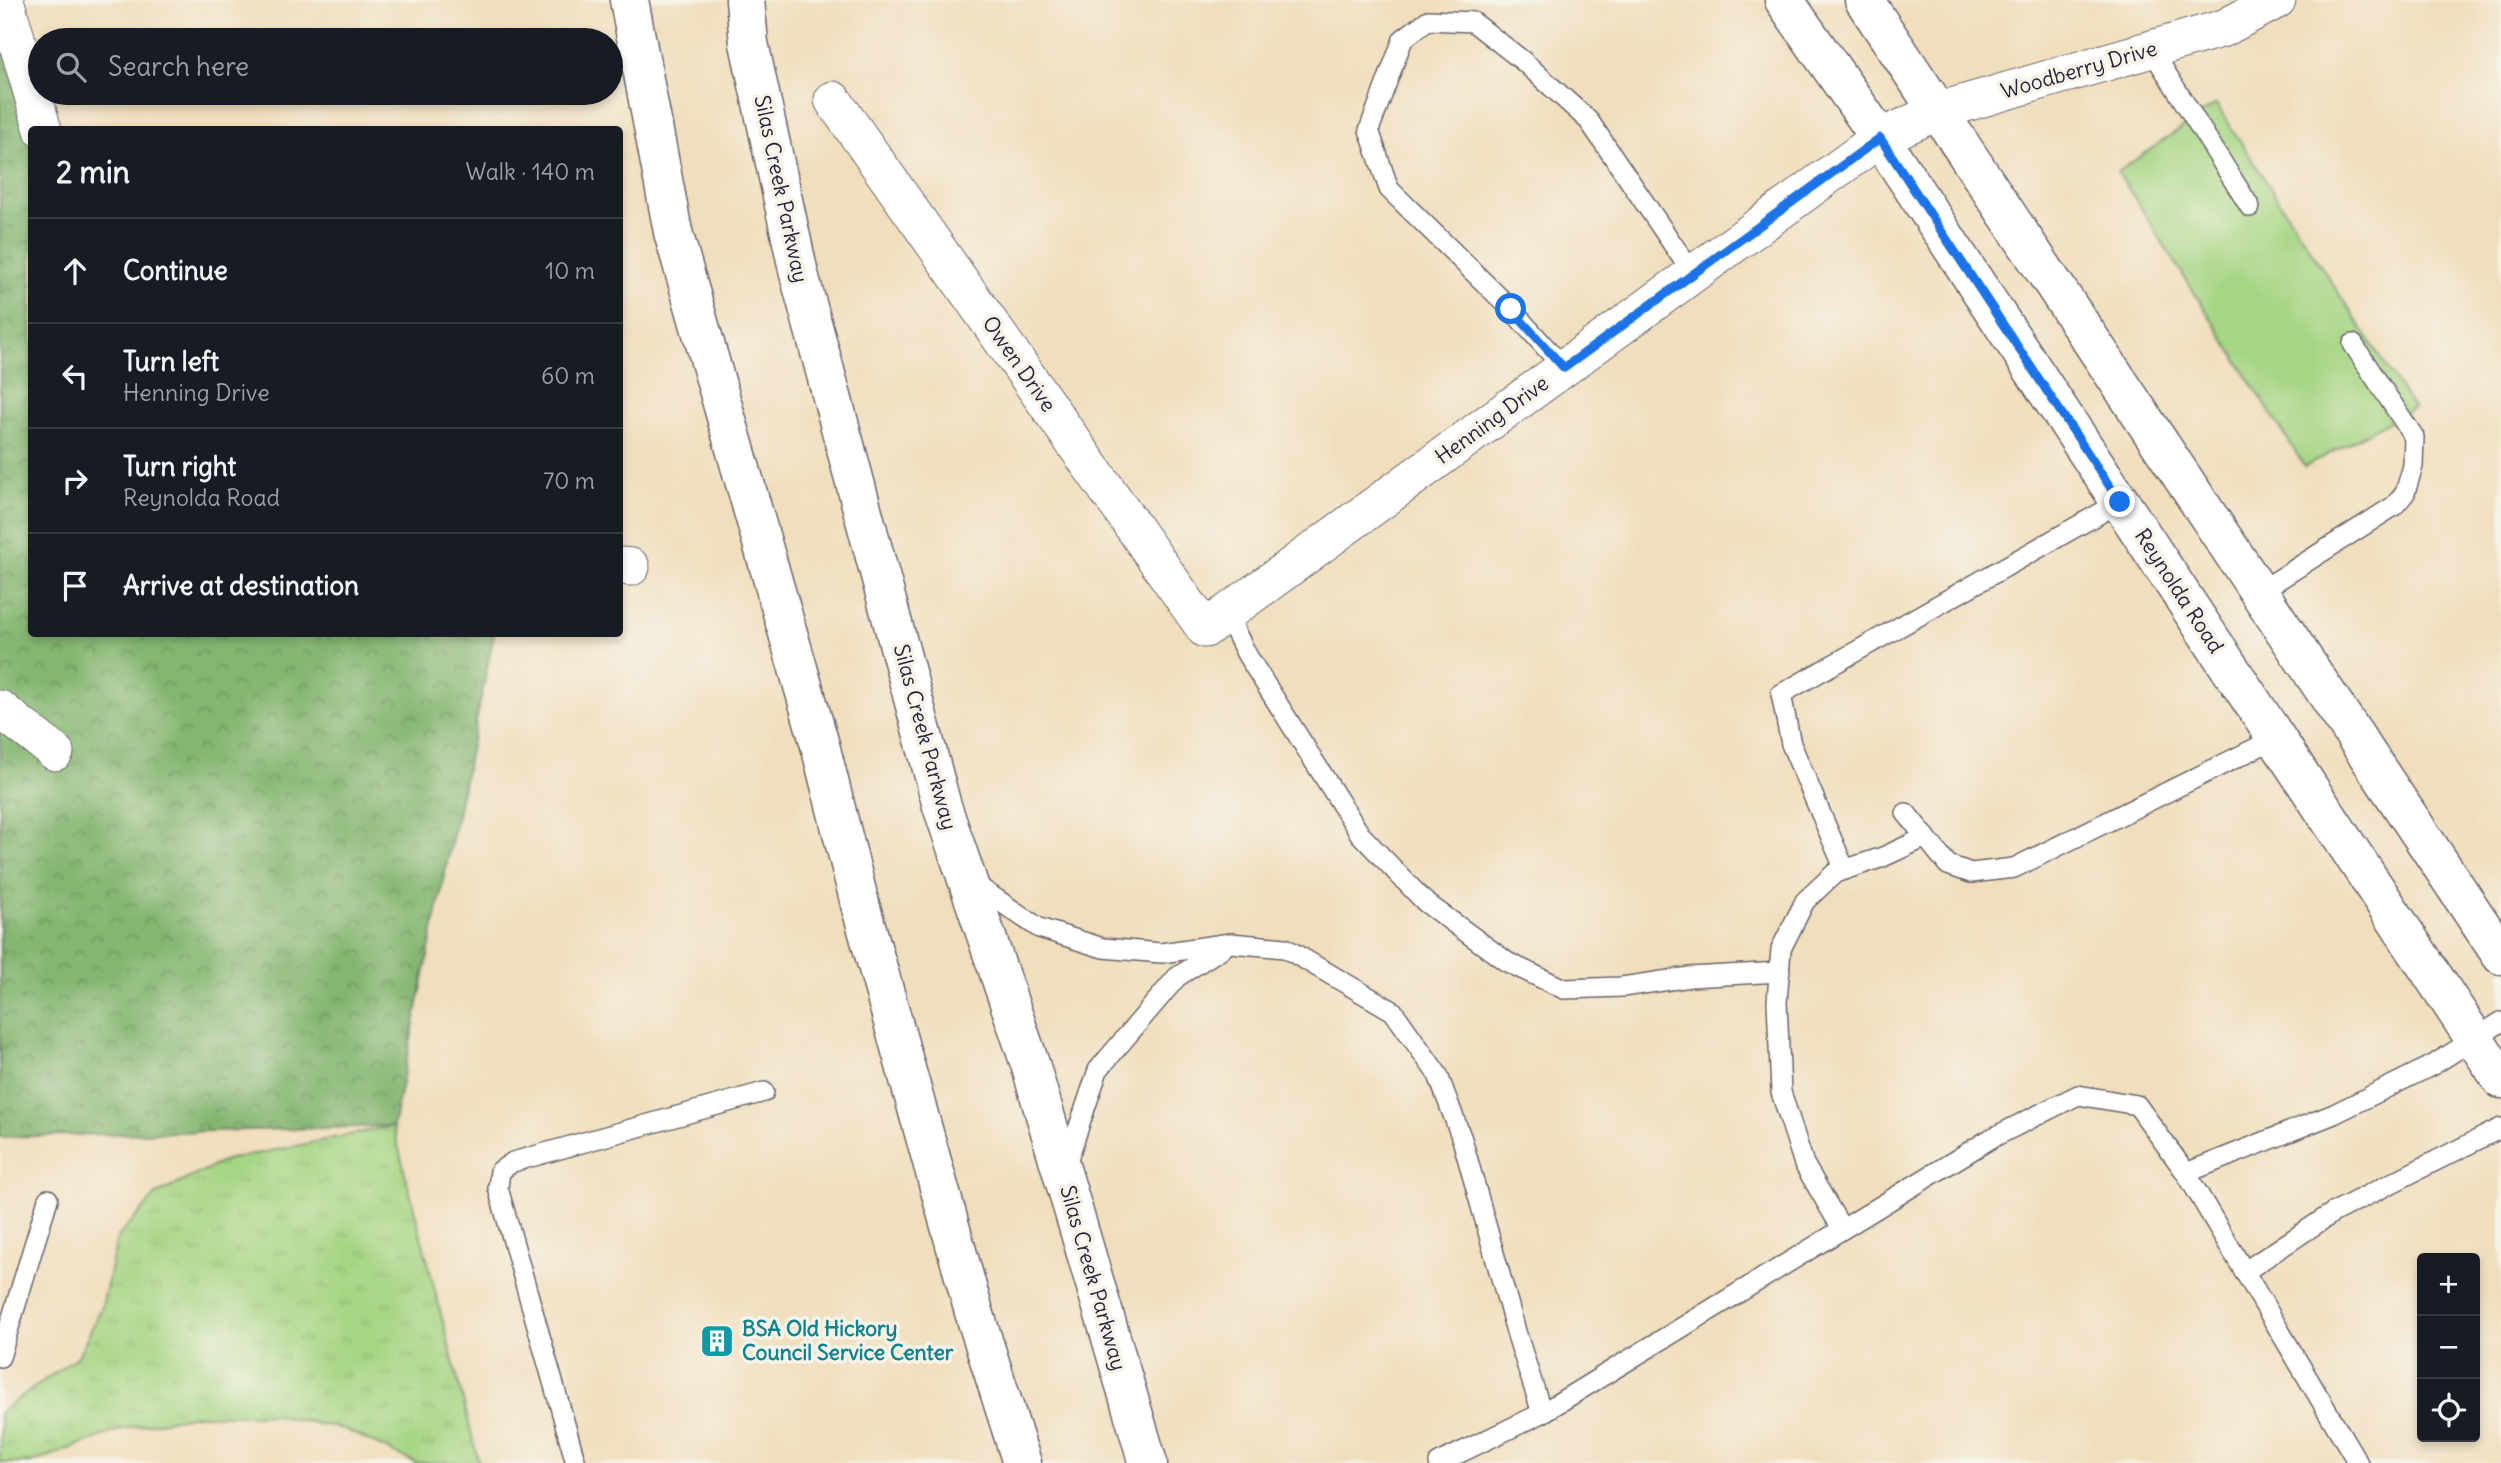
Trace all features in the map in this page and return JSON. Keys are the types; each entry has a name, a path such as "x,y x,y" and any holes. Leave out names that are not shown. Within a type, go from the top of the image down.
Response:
{"main road":[{"path":"629,0 673,232 820,745 860,904 974,1312 1022,1463"},
{"name":"Silas Creek Parkway","path":"745,0 749,43 799,274 942,806 1030,1064 1148,1463"},
{"name":"Reynolda Road","path":"1784,0 1880,138 2276,738 2487,1030 2501,1080"},
{"path":"1864,0 2501,956"}],"street":[{"path":"5,0 28,79"},
{"name":"Woodberry Drive","path":"1880,138 1938,111 2224,28 2277,0"},
{"name":"Owen Drive","path":"833,100 1216,621"},
{"path":"36,105 42,126"},
{"name":"Henning Drive","path":"1216,621 1880,138"},
{"path":"0,709 55,752"}],"lane":[{"path":"1564,368 1511,309 1390,189 1369,130 1403,39 1428,20 1473,22 1522,61 1589,121 1693,274"},
{"path":"2151,49 2250,207"},
{"path":"2259,592 2394,506 2404,493 2413,466 2414,437 2353,344"},
{"path":"1845,870 1791,744 1781,694 2120,502"},
{"path":"1216,621 1247,655 1360,834 1425,902 1507,962 1564,989 1622,987 1690,977 1780,972"},
{"path":"1906,813 1948,865 1971,873 2014,868 2276,738"},
{"path":"1842,1229 1804,1164 1781,1092 1777,1002 1781,949 1805,901 1835,873 1883,857 1926,837"},
{"path":"967,878 1039,928 1103,948 1161,953 1231,943 1285,948 1394,1011 1438,1075 1462,1139 1517,1335 1542,1413"},
{"path":"1063,1176 1098,1070 1177,977 1231,943"},
{"path":"2186,1173 2334,1114 2433,1065 2487,1030"},
{"path":"576,1463 498,1188 500,1171 513,1162 764,1092"},
{"path":"1439,1463 1542,1413 1990,1139 2078,1095 2137,1105 2186,1173 2358,1463"},
{"path":"2244,1272 2334,1212 2501,1128"},
{"path":"0,1357 48,1199"}],"green space":[{"path":"0,39 28,134 28,637 493,637 393,1126 0,1137"},
{"path":"2216,104 2413,408 2305,467 2118,172"},
{"path":"393,1126 479,1463 416,1463 344,1429 275,1415 196,1415 122,1429 31,1463 0,1463 0,1412 78,1356 102,1307 117,1238 157,1194 226,1160"}],"place":[{"name":"BSA Old Hickory Council Service Center","path":"717,1341"}],"route":[{"path":"1511,309 1564,368 1880,138 2120,502"}]}
